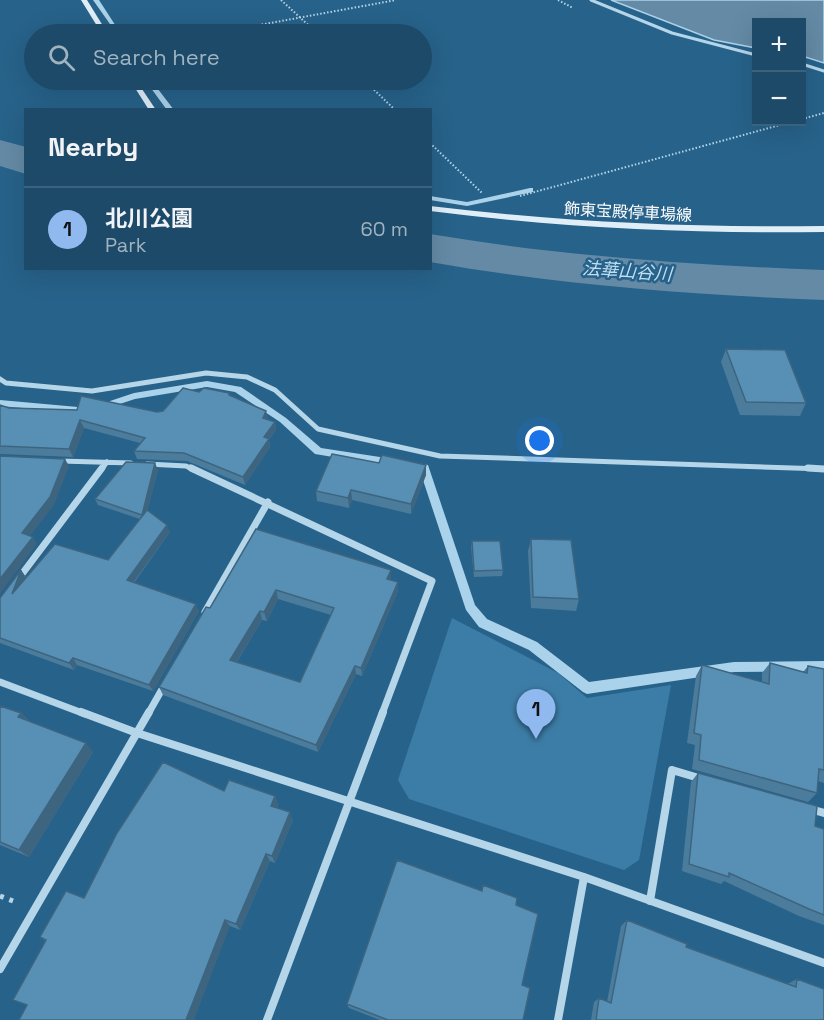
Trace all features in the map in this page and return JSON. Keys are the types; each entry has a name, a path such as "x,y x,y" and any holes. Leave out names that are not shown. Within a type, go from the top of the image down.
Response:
{"main road":[{"path":"84,0 99,24"},
{"path":"140,90 152,108"},
{"name":"飾東宝殿停車場線","path":"432,208 586,226 667,230 824,229"}],"street":[{"path":"591,0 658,30 723,50 752,54"},
{"path":"806,66 824,71"},
{"path":"0,380 6,383 92,392 206,373 247,376 275,390 318,429 440,456 824,469"},
{"path":"48,460 186,466 268,502 432,581 267,1020"},
{"path":"14,584 107,462"},
{"path":"200,622 268,502"},
{"path":"0,969 171,672"},
{"path":"0,681 137,733 351,800 584,877 824,963"},
{"path":"650,901 672,770 715,783"},
{"path":"802,807 824,813"},
{"path":"558,1020 584,877"}],"path":[{"path":"282,0 309,24"},
{"path":"264,24 396,0"},
{"path":"374,90 393,108"},
{"path":"806,117 824,112"},
{"path":"514,197 776,126"},
{"path":"432,145 490,200 486,216"}],"shaded area":[{"path":"611,0 824,0 824,63 806,57 806,18 752,18 752,47 714,40"},
{"path":"452,618 558,673 587,698 671,685 639,860 624,870 409,799 398,780"}],"building":[{"path":"726,349 785,350 806,403 746,402"},
{"path":"183,388 199,392 204,388 229,393 266,411 263,418 275,422 264,437 269,439 243,477 184,453 134,451 145,438 80,420 69,449 0,446 0,405 9,408 77,410 81,396 157,412 163,411"},
{"path":"332,454 379,463 382,455 426,465 411,504 351,490 348,498 316,491"},
{"path":"0,456 65,459 50,497 22,533 33,537 0,579"},
{"path":"126,462 155,463 142,515 95,499"},
{"path":"147,510 167,525 127,580 196,604 149,685 73,658 69,663 0,638 0,598 21,570 12,594 55,544 108,560"},
{"path":"256,529 391,570 387,579 398,582 361,668 355,666 316,745 159,687 206,607 210,608","holes":["276,590 334,608 300,682 230,660 260,611 264,612"]},
{"path":"531,539 571,540 579,599 533,597"},
{"path":"472,541 500,541 503,570 474,571"},
{"path":"770,663 807,673 808,666 824,669 824,770 819,769 817,793 699,760 701,735 694,733 702,665 769,684"},
{"path":"0,706 21,713 18,717 86,743 19,850 0,842"},
{"path":"163,762 224,791 229,780 275,796 271,806 290,812 272,856 266,854 236,924 225,920 186,1020 19,1020 27,1005 13,1000 46,940 40,937 66,891 84,898 117,833"},
{"path":"698,773 817,806 815,826 824,829 824,915 729,873 729,877 689,864"},
{"path":"397,860 482,891 483,885 517,898 516,905 538,914 522,985 530,988 523,1020 388,1020 347,1004"},
{"path":"627,920 687,944 686,947 796,987 797,979 824,989 824,1020 596,1020 599,998 611,1003"}],"waterway":[{"path":"96,0 112,24"},
{"path":"156,90 169,108"},
{"name":"法華山谷川","path":"0,152 24,161"},
{"path":"432,198 467,204 530,190"},
{"name":"法華山谷川","path":"432,248 528,263 627,274 824,285"},
{"path":"0,403 89,411 134,396 207,384 238,389 283,420 318,451 393,463"},
{"path":"417,467 424,468 470,607 483,623 533,646 587,688 734,667 824,666"}],"place":[{"name":"北川公園","path":"536,739"}]}
